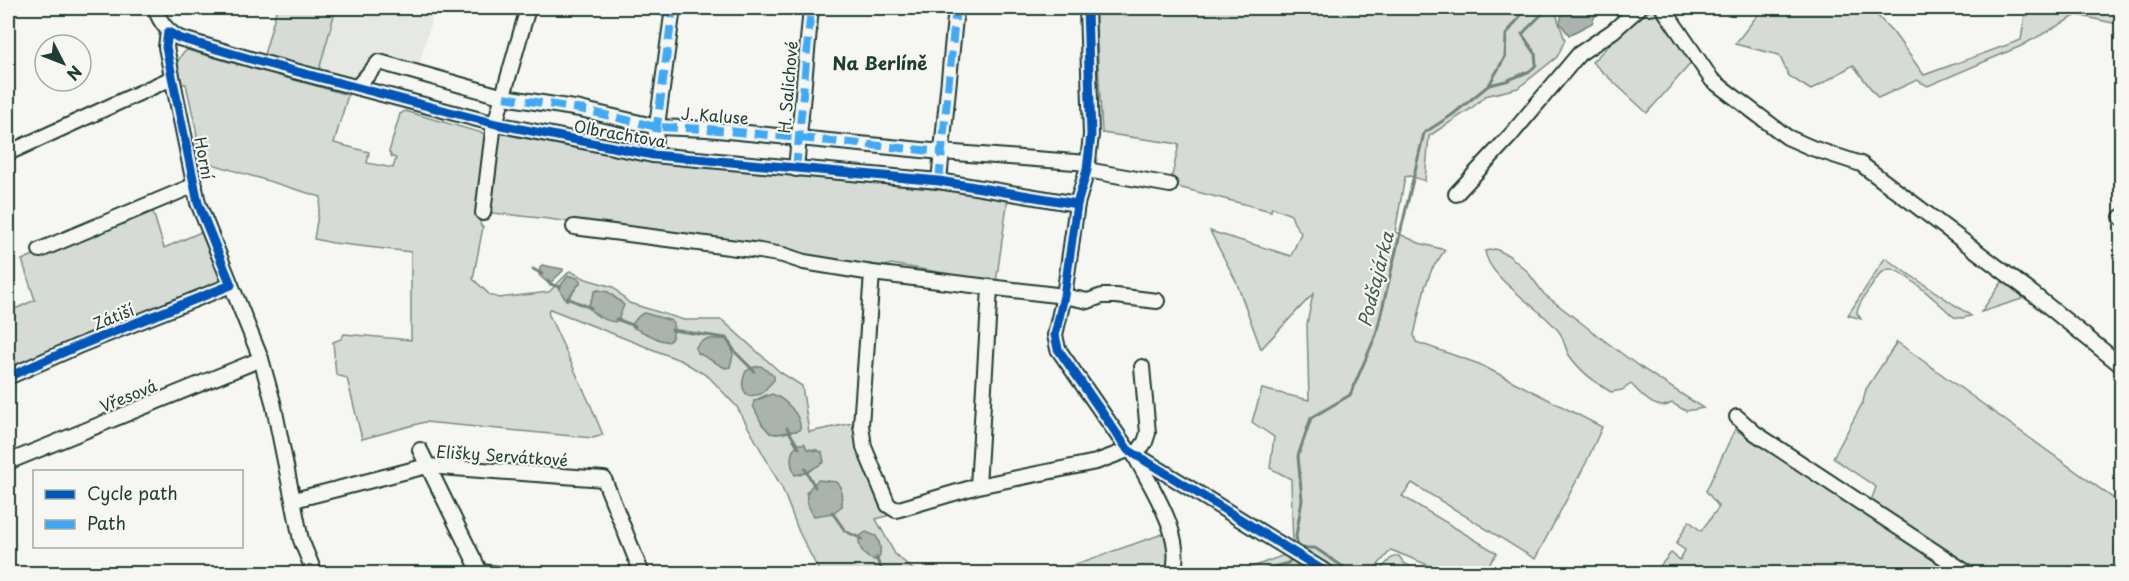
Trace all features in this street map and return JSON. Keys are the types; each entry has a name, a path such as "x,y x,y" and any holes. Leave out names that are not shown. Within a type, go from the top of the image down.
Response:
{"street":[{"name":"Horní","path":"155,8 168,32 166,46 198,203 261,359 273,402 301,540 315,573"},
{"path":"483,213 493,131 528,8"},
{"path":"653,155 673,8"},
{"name":"H. Salichové","path":"796,169 811,8"},
{"path":"939,180 956,8"},
{"path":"1087,8 1091,135 1088,166 1077,204 1064,296 1055,335 1058,349 1131,453 1164,513 1176,544 1173,573"},
{"path":"1456,194 1510,136 1579,54 1613,31 1639,8"},
{"path":"1663,8 1712,80 1787,137 1861,164 2032,292 2121,366"},
{"name":"Olbrachtova","path":"168,32 179,38 218,49 496,124 653,155 939,180 1077,204"},
{"name":"J. Kaluse","path":"357,87 379,62 504,97 580,109 657,127 707,129 1088,166 1170,185"},
{"path":"8,153 172,78"},
{"path":"40,250 195,185"},
{"path":"574,226 760,250 804,262 872,273 1064,296 1088,301 1102,296 1116,296 1157,301"},
{"path":"872,273 861,425 864,447 888,505 896,510 978,486 1131,453 1145,442 1148,433 1142,367"},
{"name":"Zátiší","path":"8,377 78,346 231,285"},
{"path":"978,486 990,288"},
{"name":"Vřesová","path":"8,462 261,359"},
{"path":"1737,417 1755,433 1970,573"},
{"path":"420,450 481,573 500,573"},
{"path":"1131,453 1329,573"},
{"name":"Elišky Servátkové","path":"294,500 427,466 604,478 642,573"}],"shaded area":[{"path":"277,8 336,8 319,70 264,55"},
{"path":"336,8 435,8 418,69 377,59 354,80 319,70"},
{"path":"1095,8 1554,8 1565,40 1557,57 1518,88 1485,96 1472,108 1429,136 1425,181 1410,176 1405,177 1395,232 1419,243 1445,250 1432,269 1425,287 1414,335 1416,342 1479,364 1602,427 1586,463 1535,559 1412,483 1402,496 1497,553 1483,573 1438,573 1433,567 1391,550 1371,573 1338,573 1293,547 1291,479 1270,468 1274,437 1252,422 1262,389 1309,400 1307,324 1313,294 1261,349 1236,281 1210,231 1291,256 1301,233 1291,215 1272,207 1271,211 1170,185 1179,144 1102,133"},
{"path":"1566,8 1592,8 1595,16 1592,23 1569,35 1560,23"},
{"path":"1763,8 1870,8 1893,32 1924,75 2021,40 2026,8 2121,8 2122,25 2077,15 2021,46 1928,86 1917,80 1878,98 1853,65 1811,90 1789,76 1779,55 1735,44"},
{"path":"1653,9 1692,62 1647,113 1592,62 1632,22"},
{"path":"187,50 237,64 237,66 238,64 348,95 334,143 369,152 367,163 393,168 396,158 392,157 389,152 400,114 405,111 489,135 479,218 483,227 473,279 490,295 499,298 549,292 570,271 586,279 613,287 629,303 684,320 722,320 780,372 802,386 809,432 858,422 865,460 890,515 876,519 895,554 917,573 820,573 799,532 782,488 737,407 709,377 682,361 550,309 549,315 603,435 593,438 425,422 362,439 347,378 336,375 333,342 341,339 344,334 411,340 411,252 314,239 321,197 199,160 196,129 186,84 182,84 177,62","holes":["568,276 572,276 580,283 567,300 559,289","598,290 608,292 621,302 588,307","766,395 779,399 787,407 800,430 770,433 762,424 754,401","804,444 807,449 818,450 821,464 800,475","814,484 841,487 842,506 806,493"]},
{"path":"499,130 602,152 679,164 1008,198 996,283 951,277 950,274 891,264 885,266 844,261 843,264 549,219 493,213 489,211"},
{"path":"151,205 164,248 201,232 224,285 8,374 8,312 35,300 22,260"},
{"path":"1495,249 1508,255 1519,264 1544,294 1597,335 1637,365 1703,408 1686,411 1672,403 1660,406 1650,401 1631,384 1622,390 1611,392 1594,380 1569,355 1560,333 1552,324 1496,273 1485,251"},
{"path":"1885,258 1971,316 1954,317 1913,281 1896,270 1890,269 1880,275 1861,302 1857,313 1861,319 1848,315"},
{"path":"542,265 563,269 563,271 549,284 539,275"},
{"path":"568,276 575,277 580,280 580,283 566,300 560,287"},
{"path":"2002,282 2013,283 2021,289 2022,299 1981,312"},
{"path":"595,291 608,292 624,305 615,322 600,317 588,307"},
{"path":"644,313 672,321 674,332 669,342 634,328 632,325 634,321"},
{"path":"726,339 731,343 733,355 730,367 725,368 698,353 695,348 703,341"},
{"path":"1897,342 2121,504 2121,573 1977,573 1871,501 1876,487 1833,458 1863,402 1866,389"},
{"path":"761,366 774,376 774,380 761,394 749,396 743,388 746,371"},
{"path":"772,394 792,408 800,424 800,430 770,433 762,424 753,406 754,401"},
{"path":"1735,429 1880,522 1954,573 1653,574 1671,553 1680,560 1685,550 1676,544 1689,521 1701,531 1719,507 1706,491"},
{"path":"798,444 805,444 807,449 822,452 824,462 806,473 795,475 791,459"},
{"path":"818,480 837,482 841,487 842,506 833,513 814,516 808,506 808,493"},
{"path":"1171,531 1170,573 1027,574 1037,570 1059,570"},
{"path":"866,532 876,536 879,542 878,560 866,556 861,549 859,537"},
{"path":"1284,555 1298,565 1290,573 1237,573"},
{"path":"1396,556 1422,573 1378,573 1390,559"}],"waterway":[{"path":"1489,85 1505,57 1506,35 1526,8"},
{"name":"Podšajárka","path":"1298,549 1296,536 1302,500 1298,456 1311,418 1350,395 1376,335 1424,133 1452,115 1489,85 1530,71 1536,65 1535,53 1522,34 1548,8"},
{"path":"533,269 542,274"},
{"path":"548,281 560,287"},
{"path":"567,298 591,308"},
{"path":"616,319 635,326"},
{"path":"672,330 726,338 736,353 754,371"},
{"path":"787,428 799,448"},
{"path":"805,469 815,487"},
{"path":"832,512 845,531 862,539"},
{"path":"1298,548 1315,548 1354,574"},
{"name":"Podšajárka","path":"1248,574 1288,563 1293,557"},
{"path":"876,558 884,574"}],"marked path":[{"path":"653,155 673,8"},
{"path":"796,169 811,8"},
{"path":"939,181 956,8"},
{"path":"504,97 580,109 657,127 707,129 942,152"}],"cycle path":[{"path":"1087,8 1091,135 1087,170 1077,204 1064,296 1055,335 1058,349 1128,450 1329,574"},
{"path":"8,377 78,346 231,285 198,203 166,47 168,32 179,38 264,63 496,124 653,155 939,181 1077,204"}],"district":[{"name":"Na Berlíně","path":"880,62"}]}
